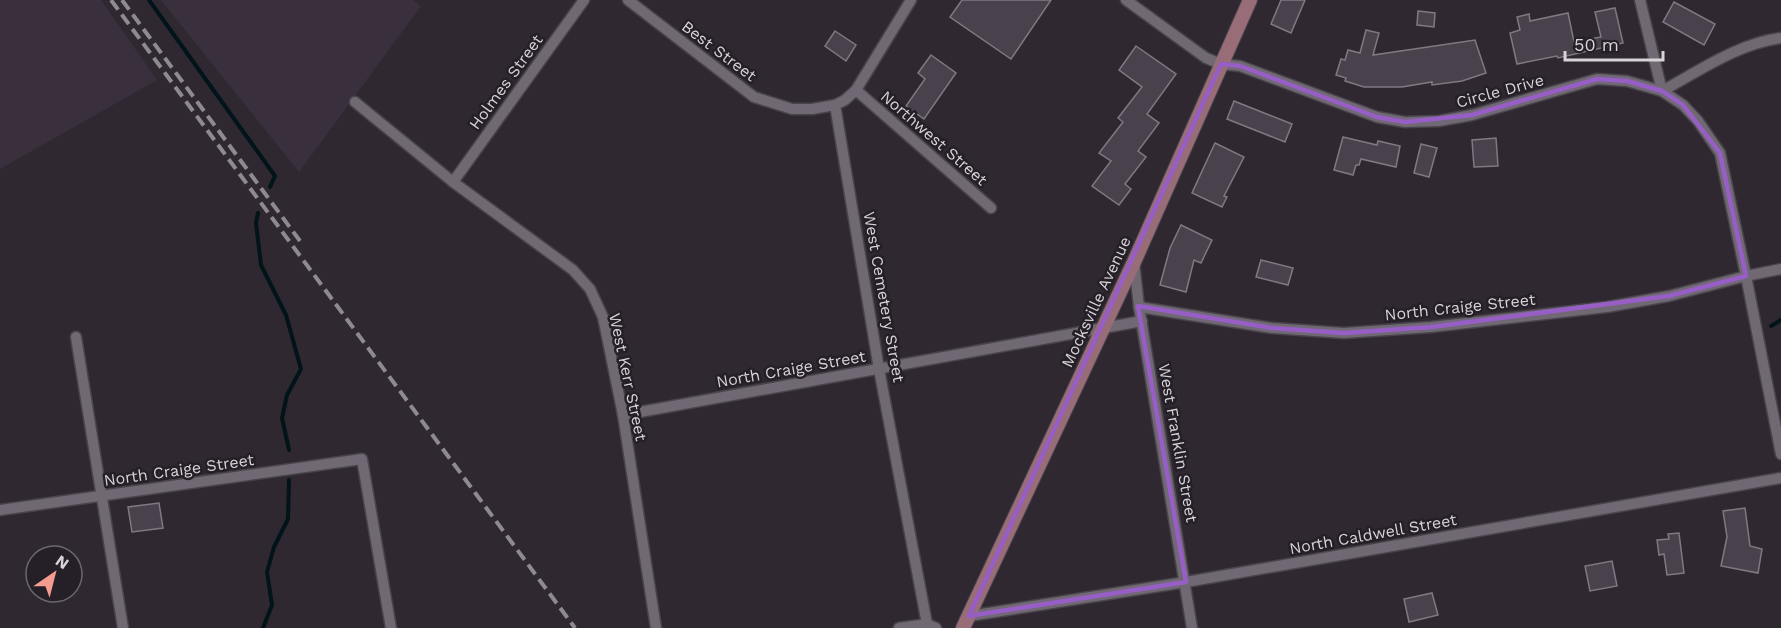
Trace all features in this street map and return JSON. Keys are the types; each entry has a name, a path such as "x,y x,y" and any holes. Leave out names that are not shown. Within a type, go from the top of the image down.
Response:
{"street":[{"name":"Holmes Street","path":"453,182 584,0"},
{"name":"Best Street","path":"628,0 754,97 792,109 812,109 835,105"},
{"path":"835,105 856,90 911,0"},
{"name":"Circle Drive","path":"1126,0 1206,58 1221,64 1240,66 1377,117 1405,122 1439,121 1472,115 1598,80 1627,81 1662,91 1683,105 1698,121 1720,153 1781,454"},
{"name":"Mocksville Avenue","path":"966,622 1134,262 1250,0"},
{"path":"1640,0 1662,91 1764,40 1781,38"},
{"name":"Northwest Street","path":"856,90 992,208"},
{"name":"West Kerr Street","path":"355,102 453,182 573,270 590,289 603,317 622,415 656,628"},
{"name":"West Cemetery Street","path":"835,105 879,369 931,626"},
{"name":"West Franklin Street","path":"1134,262 1139,307 1192,628"},
{"name":"North Craige Street","path":"1139,307 1272,328 1344,333 1431,327 1607,307 1669,296 1781,269"},
{"name":"North Craige Street","path":"622,415 1142,321"},
{"path":"76,337 123,628"},
{"name":"North Craige Street","path":"0,510 362,459 391,628"},
{"name":"North Caldwell Street","path":"966,622 1781,478"},
{"path":"899,628 931,626"}],"highlighted area":[{"path":"1221,64 1240,66 1377,117 1405,122 1472,115 1597,79 1627,81 1662,91 1683,105 1720,153 1746,276 1669,296 1431,327 1344,333 1272,328 1138,306 1186,582 969,616"}],"shaded area":[{"path":"0,0 101,0 157,80 0,169"},
{"path":"161,0 413,0 421,6 299,172"}],"building":[{"path":"962,0 1051,0 1011,59 950,17"},
{"path":"1281,0 1305,0 1291,33 1271,24"},
{"path":"1674,2 1715,24 1704,45 1663,22"},
{"path":"1615,8 1623,43 1558,58 1557,56 1517,64 1510,33 1520,30 1517,17 1529,14 1530,21 1568,13 1574,42 1601,37 1595,12"},
{"path":"1418,11 1435,13 1434,27 1417,25"},
{"path":"1366,30 1379,33 1373,55 1475,40 1486,73 1462,81 1432,85 1432,82 1402,87 1364,87 1345,81 1346,78 1336,75 1341,59 1345,60 1348,50 1360,53"},
{"path":"835,31 856,45 846,61 825,46"},
{"path":"1136,46 1176,74 1147,114 1159,123 1138,151 1146,157 1125,184 1131,189 1119,205 1092,186 1111,161 1099,153 1123,122 1118,118 1142,87 1119,70"},
{"path":"931,55 956,73 924,119 906,106 925,79 918,73"},
{"path":"1234,101 1292,124 1285,142 1227,119"},
{"path":"1343,137 1377,145 1378,141 1400,146 1396,167 1361,159 1353,175 1334,170"},
{"path":"1496,138 1498,166 1474,167 1472,140"},
{"path":"1215,143 1244,157 1224,196 1227,197 1222,207 1192,193"},
{"path":"1421,144 1437,148 1429,177 1414,173"},
{"path":"1181,225 1212,240 1201,263 1194,260 1186,292 1160,285 1170,248"},
{"path":"1261,260 1293,268 1288,285 1256,277"},
{"path":"159,503 163,528 132,532 128,507"},
{"path":"1745,508 1750,546 1762,549 1758,573 1721,566 1727,537 1723,511"},
{"path":"1679,533 1684,573 1667,575 1664,554 1659,555 1657,540 1669,539 1668,534"},
{"path":"1612,561 1617,586 1590,591 1585,566"},
{"path":"1432,593 1438,615 1409,622 1404,599"}],"waterway":[{"path":"149,0 275,176 270,187"},
{"path":"258,213 256,223 261,265 286,315 301,369 287,395 282,418 289,450"},
{"path":"1771,326 1781,320"},
{"path":"263,628 272,605 267,572 274,547 288,519 289,480"}],"railway":[{"path":"111,0 575,628"},
{"path":"122,0 300,241"}]}
